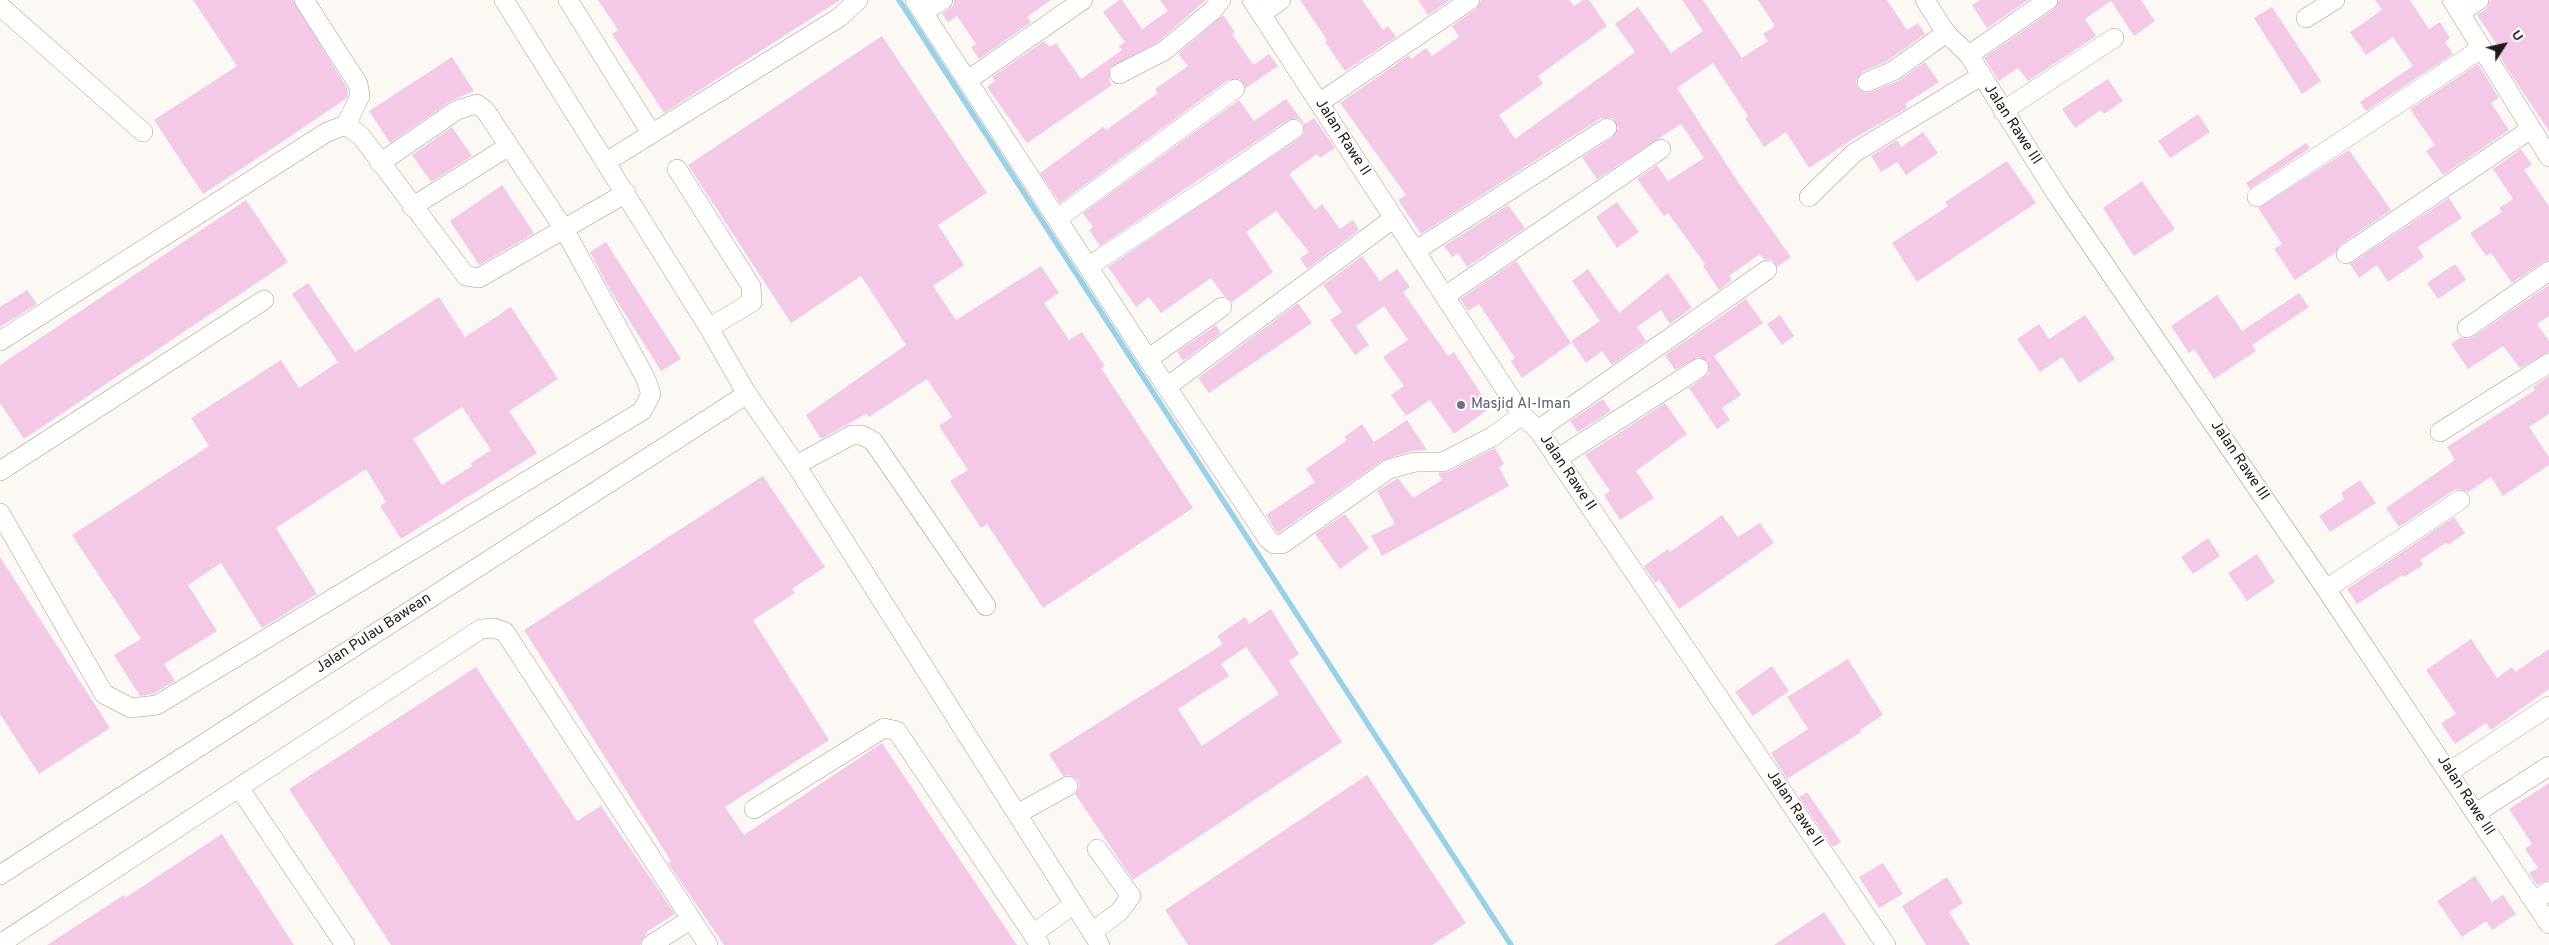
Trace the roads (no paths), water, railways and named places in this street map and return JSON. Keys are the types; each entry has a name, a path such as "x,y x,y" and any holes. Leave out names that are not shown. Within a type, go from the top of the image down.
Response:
{"street":[{"path":"0,340 327,132 346,125 360,96 358,84 304,0"},
{"path":"504,0 709,328 747,394 796,465 1096,939 1131,896 1096,849"},
{"path":"568,0 651,133"},
{"path":"606,162 840,17 858,0"},
{"path":"943,0 920,6 1148,359 1168,386 1268,539 1274,544 1282,544 1389,469 1415,462 1443,462 1492,437 1522,415"},
{"path":"968,80 1083,0"},
{"path":"1119,74 1164,50 1212,11 1221,0"},
{"path":"1257,7 1281,0"},
{"path":"1319,103 1470,0"},
{"name":"Jalan Rawe III","path":"1925,0 1946,33 1969,55 2057,195 2326,589 2476,813 2541,896 2549,924"},
{"path":"1969,55 2048,0"},
{"path":"2306,18 2335,0"},
{"path":"2479,0 2456,6 2549,156"},
{"path":"0,6 143,132"},
{"name":"Jalan Rawe II","path":"1257,7 1522,415 1538,430 1886,945"},
{"path":"1867,82 1893,71 1946,33"},
{"path":"2003,111 2114,38"},
{"path":"2257,197 2482,48"},
{"path":"1809,197 1854,153 1981,76"},
{"path":"1058,218 1235,89"},
{"path":"0,513 104,694 131,708 157,705 642,411 651,394 645,377 564,229 485,110 477,104 468,104 423,132 380,163"},
{"path":"346,125 361,136 455,265 466,276 472,278 479,278 626,194"},
{"path":"1089,266 1205,190 1294,128"},
{"path":"1416,251 1607,128"},
{"path":"2346,254 2531,129"},
{"path":"412,207 509,146"},
{"path":"1445,296 1661,149"},
{"path":"677,169 751,286 752,302 709,328"},
{"path":"1168,386 1394,218"},
{"path":"1538,430 1766,270"},
{"path":"2467,328 2549,271"},
{"path":"0,471 264,300"},
{"path":"1148,359 1222,307"},
{"path":"2440,432 2549,363"},
{"path":"1557,459 1699,368"},
{"name":"Jalan Pulau Bawean","path":"0,875 747,394"},
{"path":"796,465 852,435 862,435 873,441 986,606"},
{"path":"2326,589 2460,500"},
{"path":"0,944 240,789 481,629 494,628 506,632 692,919 704,944"},
{"path":"2449,772 2549,706"},
{"path":"754,809 884,728 897,731 1036,940 1074,904"},
{"path":"2476,813 2549,766"},
{"path":"1017,814 1068,786"},
{"path":"240,789 345,945"},
{"path":"651,945 692,919"}],"waterway":[{"path":"899,0 1511,945"}],"place":[{"name":"Masjid Al-Iman","path":"1461,405"}]}
